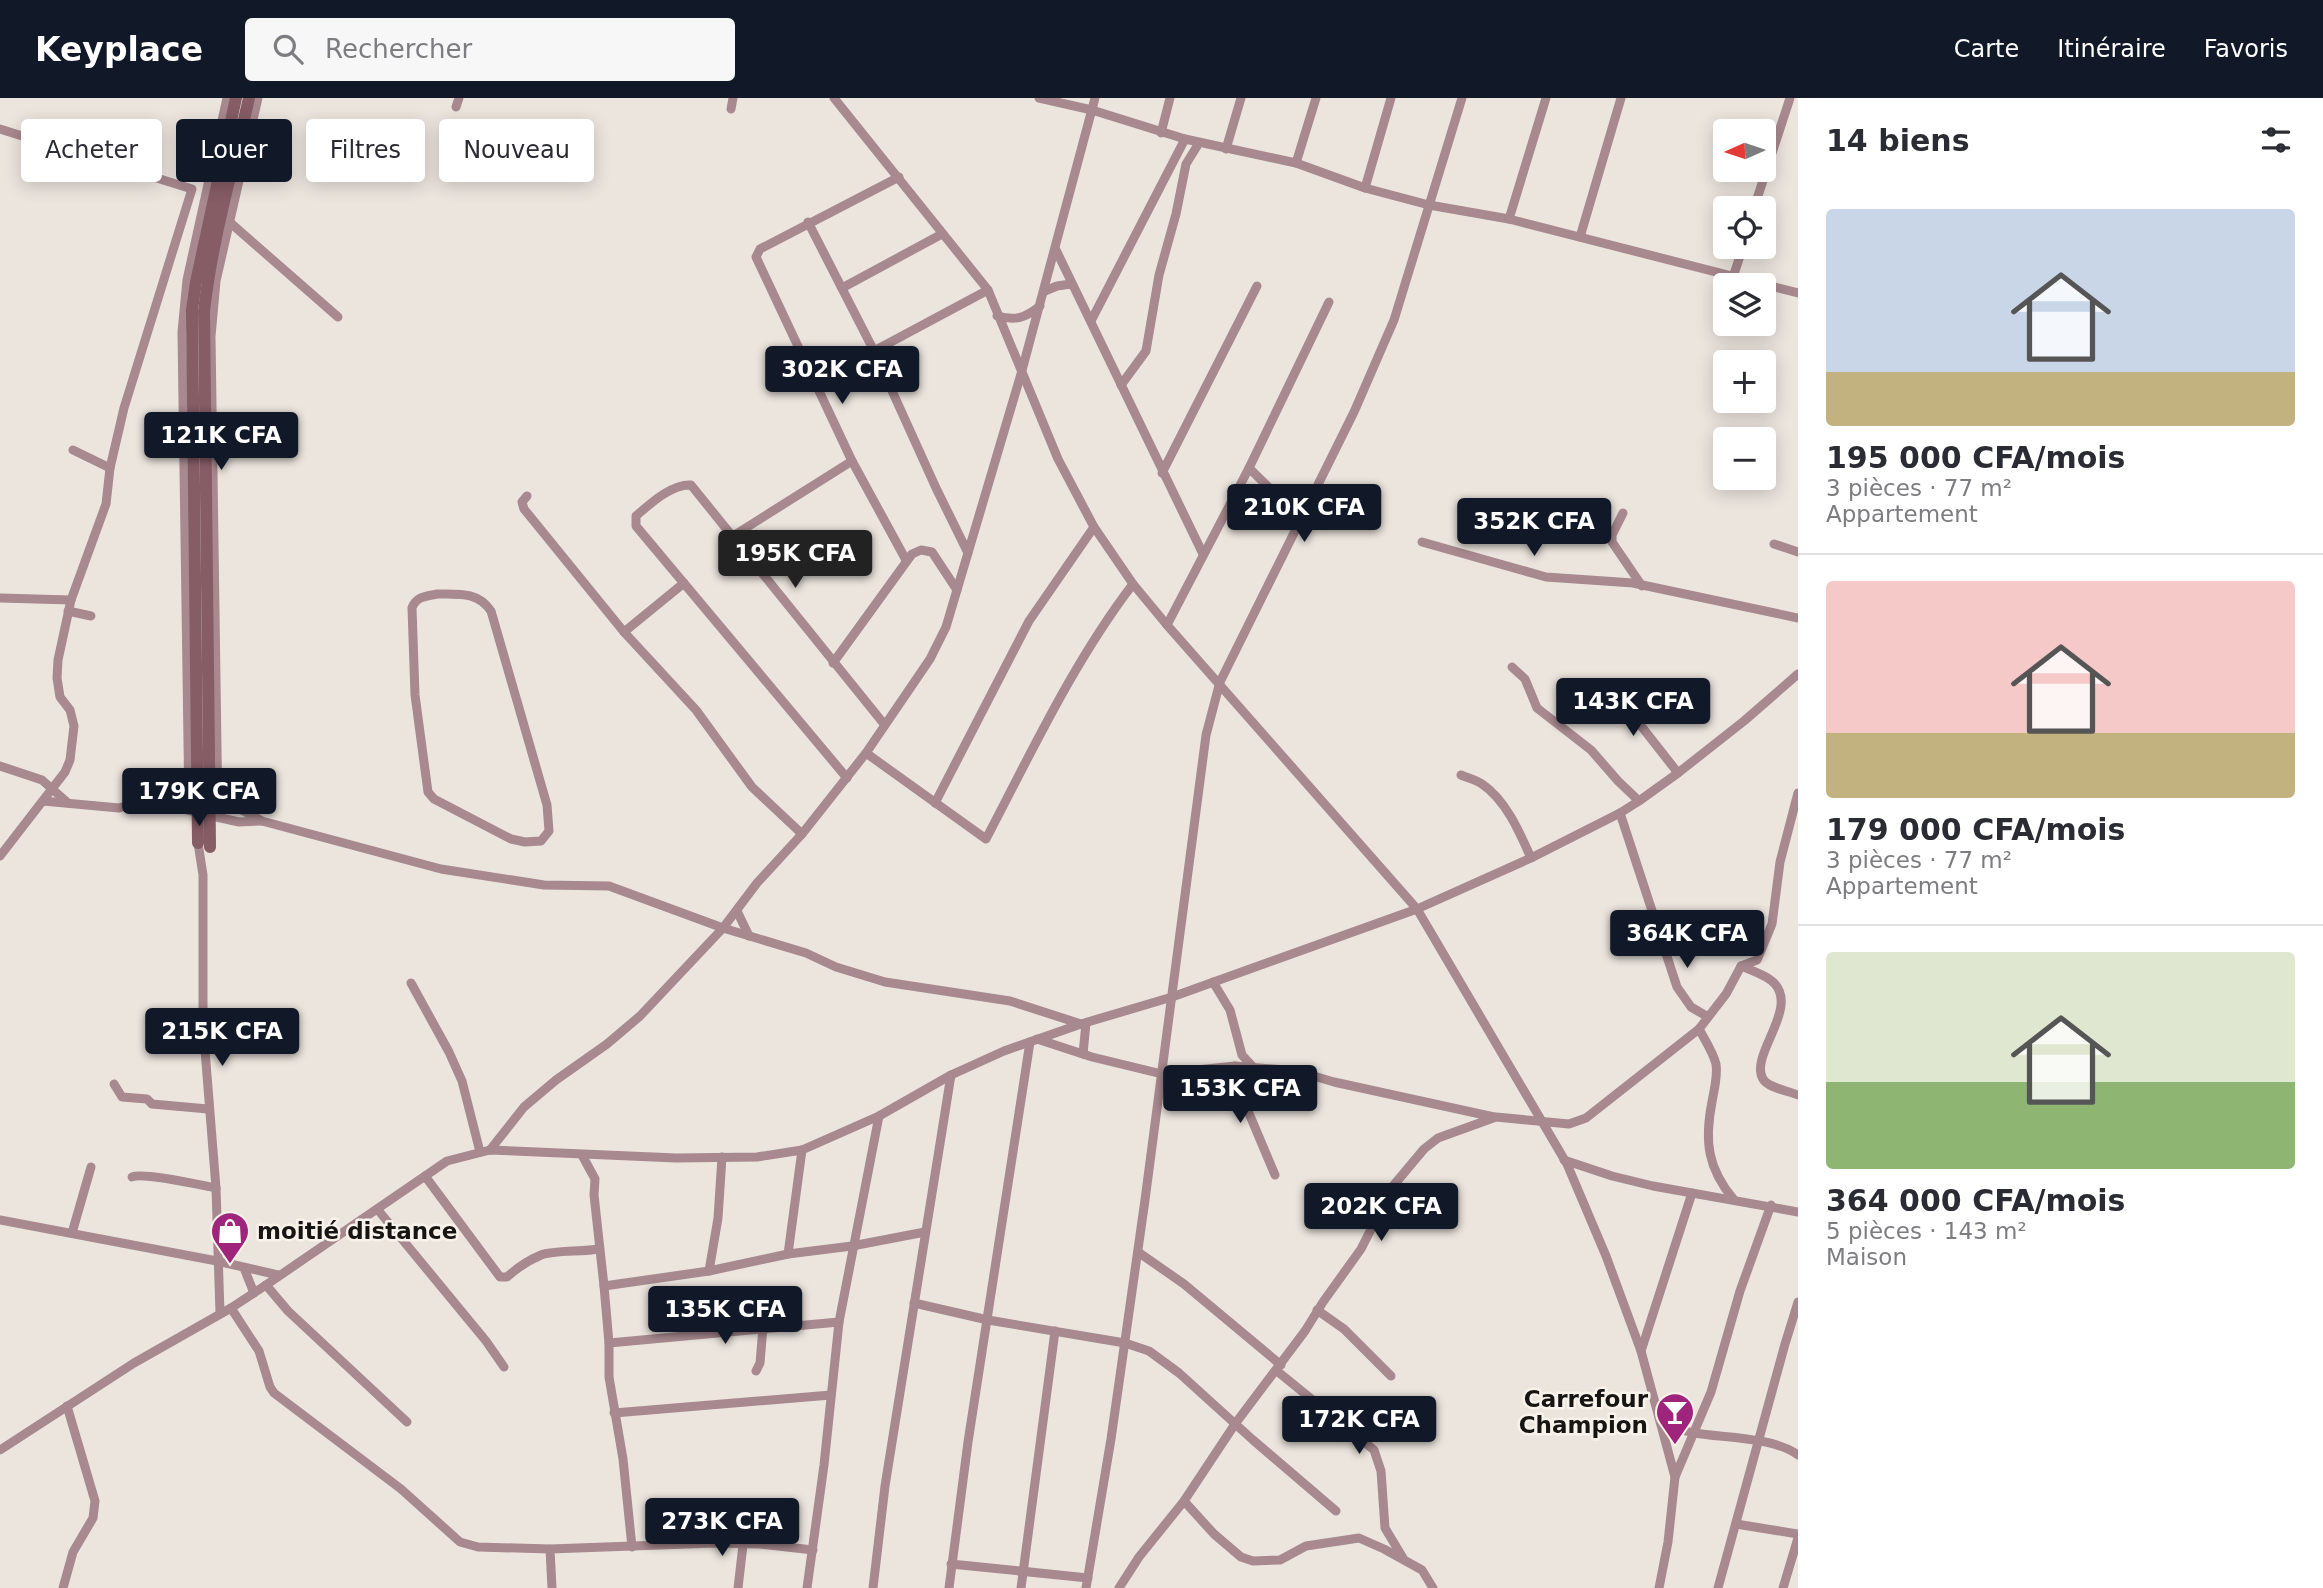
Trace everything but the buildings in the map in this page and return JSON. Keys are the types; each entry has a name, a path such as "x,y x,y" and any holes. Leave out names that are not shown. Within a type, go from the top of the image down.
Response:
{"main road":[{"path":"204,845 214,816 214,802 203,337 216,214 236,98"},
{"path":"204,845 193,811 191,337 195,282 249,98"}],"street":[{"path":"216,214 227,98"},
{"path":"216,214 258,98"},
{"path":"730,109 733,98"},
{"path":"834,98 988,290 1058,459 1094,527 1133,584 1417,909 1564,1160 1606,1256 1641,1351 1675,1477"},
{"path":"1039,98 1092,110 1199,143 1296,163 1366,188 1429,205 1509,219 1718,273"},
{"path":"485,1151 524,1107 555,1080 598,1051 640,1016 723,928 757,883 802,834 866,753 940,642 1041,305 1095,98"},
{"path":"1161,133 1170,98"},
{"path":"1226,149 1241,98"},
{"path":"1296,163 1316,98"},
{"path":"1366,188 1391,98"},
{"path":"951,1564 1024,1572 1087,1583 1138,1252 1206,735 1220,682 1354,412 1394,320 1462,98"},
{"path":"1509,219 1546,98"},
{"path":"1580,237 1621,98"},
{"path":"1758,196 1790,98"},
{"path":"0,129 192,189 124,408 110,468 106,504 68,611 57,678 60,696 70,710 74,726 70,760 65,772 0,856"},
{"path":"1091,321 1185,139"},
{"path":"1121,385 1146,351 1159,275 1177,214 1186,164 1199,143"},
{"path":"899,177 760,248 756,257 852,461 906,561"},
{"path":"216,214 338,317"},
{"path":"808,222 874,351 968,553"},
{"path":"842,288 942,234"},
{"path":"1056,250 1203,554"},
{"path":"1045,290 1071,284"},
{"path":"1162,473 1257,286"},
{"path":"1776,288 1798,293"},
{"path":"874,351 988,290"},
{"path":"1167,625 1249,468 1329,302"},
{"path":"997,316 1014,320 1041,305"},
{"path":"73,450 110,468"},
{"path":"733,536 852,461"},
{"path":"1249,468 1300,518"},
{"path":"846,778 636,526 636,516 663,495 687,484 691,485 884,724"},
{"path":"527,496 522,502 524,509 624,632 696,710 752,787 802,834"},
{"path":"1623,513 1612,535 1612,542 1642,586"},
{"path":"935,803 1029,621 1094,527"},
{"path":"1422,542 1546,577 1642,586 1798,618"},
{"path":"1774,544 1798,552"},
{"path":"833,663 912,554 921,550 932,552 957,590"},
{"path":"624,632 684,583"},
{"path":"866,753 986,839 1073,678 1133,584"},
{"path":"470,595 480,598 491,611 547,805 549,831 541,841 511,839 434,799 428,792 415,695 413,636 412,608 423,596 470,595"},
{"path":"0,598 71,600"},
{"path":"68,611 90,616"},
{"path":"1512,667 1525,679 1537,708 1591,750 1639,801"},
{"path":"0,1450 134,1363 231,1308 447,1161 485,1151 604,1157 757,1157 802,1150 879,1116 951,1075 1033,1041 1172,997 1417,909 1531,858 1639,801 1744,721 1798,674"},
{"path":"1609,685 1678,773"},
{"path":"0,766 42,780 69,804"},
{"path":"1461,775 1483,785 1498,800 1519,830 1531,858"},
{"path":"43,801 119,808 168,790 240,809 262,821 441,869 544,885 609,886 723,928 806,953 836,967 885,982 1010,1001 1084,1023"},
{"path":"155,797 166,805 239,822 262,821"},
{"path":"1033,1041 1161,1077 1186,1071 1235,1066 1297,1071 1334,1082 1496,1117 1569,1124 1586,1118 1699,1029 1726,994 1741,966 1757,960 1772,924 1780,862 1797,798"},
{"path":"1620,813 1677,986 1691,1007 1708,1017"},
{"path":"204,845 202,1025 216,1188 220,1313"},
{"path":"737,911 749,936"},
{"path":"1741,966 1769,978 1777,986 1781,996 1777,1022 1761,1069 1762,1078 1798,1095"},
{"path":"1213,982 1230,1010 1242,1055 1253,1067"},
{"path":"411,983 462,1081 485,1151"},
{"path":"1083,1054 1084,1023"},
{"path":"1699,1029 1716,1064 1717,1075 1708,1124 1711,1155 1720,1183 1734,1200"},
{"path":"948,1588 1033,1041"},
{"path":"1235,1066 1240,1092 1275,1175"},
{"path":"873,1588 885,1486 951,1075"},
{"path":"114,1084 122,1097 147,1100 152,1104 208,1109"},
{"path":"807,1588 839,1322 879,1116"},
{"path":"1119,1588 1139,1557 1166,1527 1235,1424 1279,1368 1361,1249 1393,1186 1424,1149 1438,1138 1496,1117"},
{"path":"788,1254 802,1150"},
{"path":"582,1155 595,1179 609,1343 609,1377 623,1459 632,1547"},
{"path":"595,1179 604,1157"},
{"path":"709,1271 718,1218 722,1157"},
{"path":"1564,1160 1612,1176 1798,1212"},
{"path":"72,1233 91,1167"},
{"path":"132,1177 147,1175 216,1188"},
{"path":"425,1176 500,1277 507,1277 540,1255 599,1249"},
{"path":"1641,1351 1692,1193"},
{"path":"1659,1588 1668,1542 1675,1477 1711,1392 1740,1291 1771,1205"},
{"path":"378,1210 486,1341 504,1367"},
{"path":"0,1220 278,1275"},
{"path":"604,1286 709,1271 788,1254 925,1232"},
{"path":"1138,1252 1184,1284 1374,1450 1381,1471 1385,1528 1404,1559"},
{"path":"244,1268 254,1293"},
{"path":"266,1285 288,1311 407,1422"},
{"path":"914,1303 988,1320 1125,1343 1149,1351 1179,1373 1336,1511"},
{"path":"1718,1588 1798,1303"},
{"path":"231,1308 259,1351 274,1393 401,1489 460,1542 478,1547 550,1549 715,1543 760,1544 813,1550"},
{"path":"1317,1310 1344,1329 1391,1376"},
{"path":"609,1343 839,1322"},
{"path":"756,1371 760,1363 763,1327"},
{"path":"1021,1588 1055,1331"},
{"path":"614,1413 831,1395"},
{"path":"63,1588 73,1552 93,1518 96,1502 67,1406"},
{"path":"1662,1425 1790,1449 1798,1455"},
{"path":"1184,1501 1241,1557 1254,1561 1280,1560 1306,1546 1353,1538 1366,1540 1422,1570 1433,1588"},
{"path":"1736,1524 1798,1536 1784,1584 1798,1582"},
{"path":"738,1588 743,1545"},
{"path":"550,1549 552,1588"}],"place":[{"name":"moitié distance","path":"230,1265"},
{"name":"Carrefour Champion","path":"1675,1446"}]}
